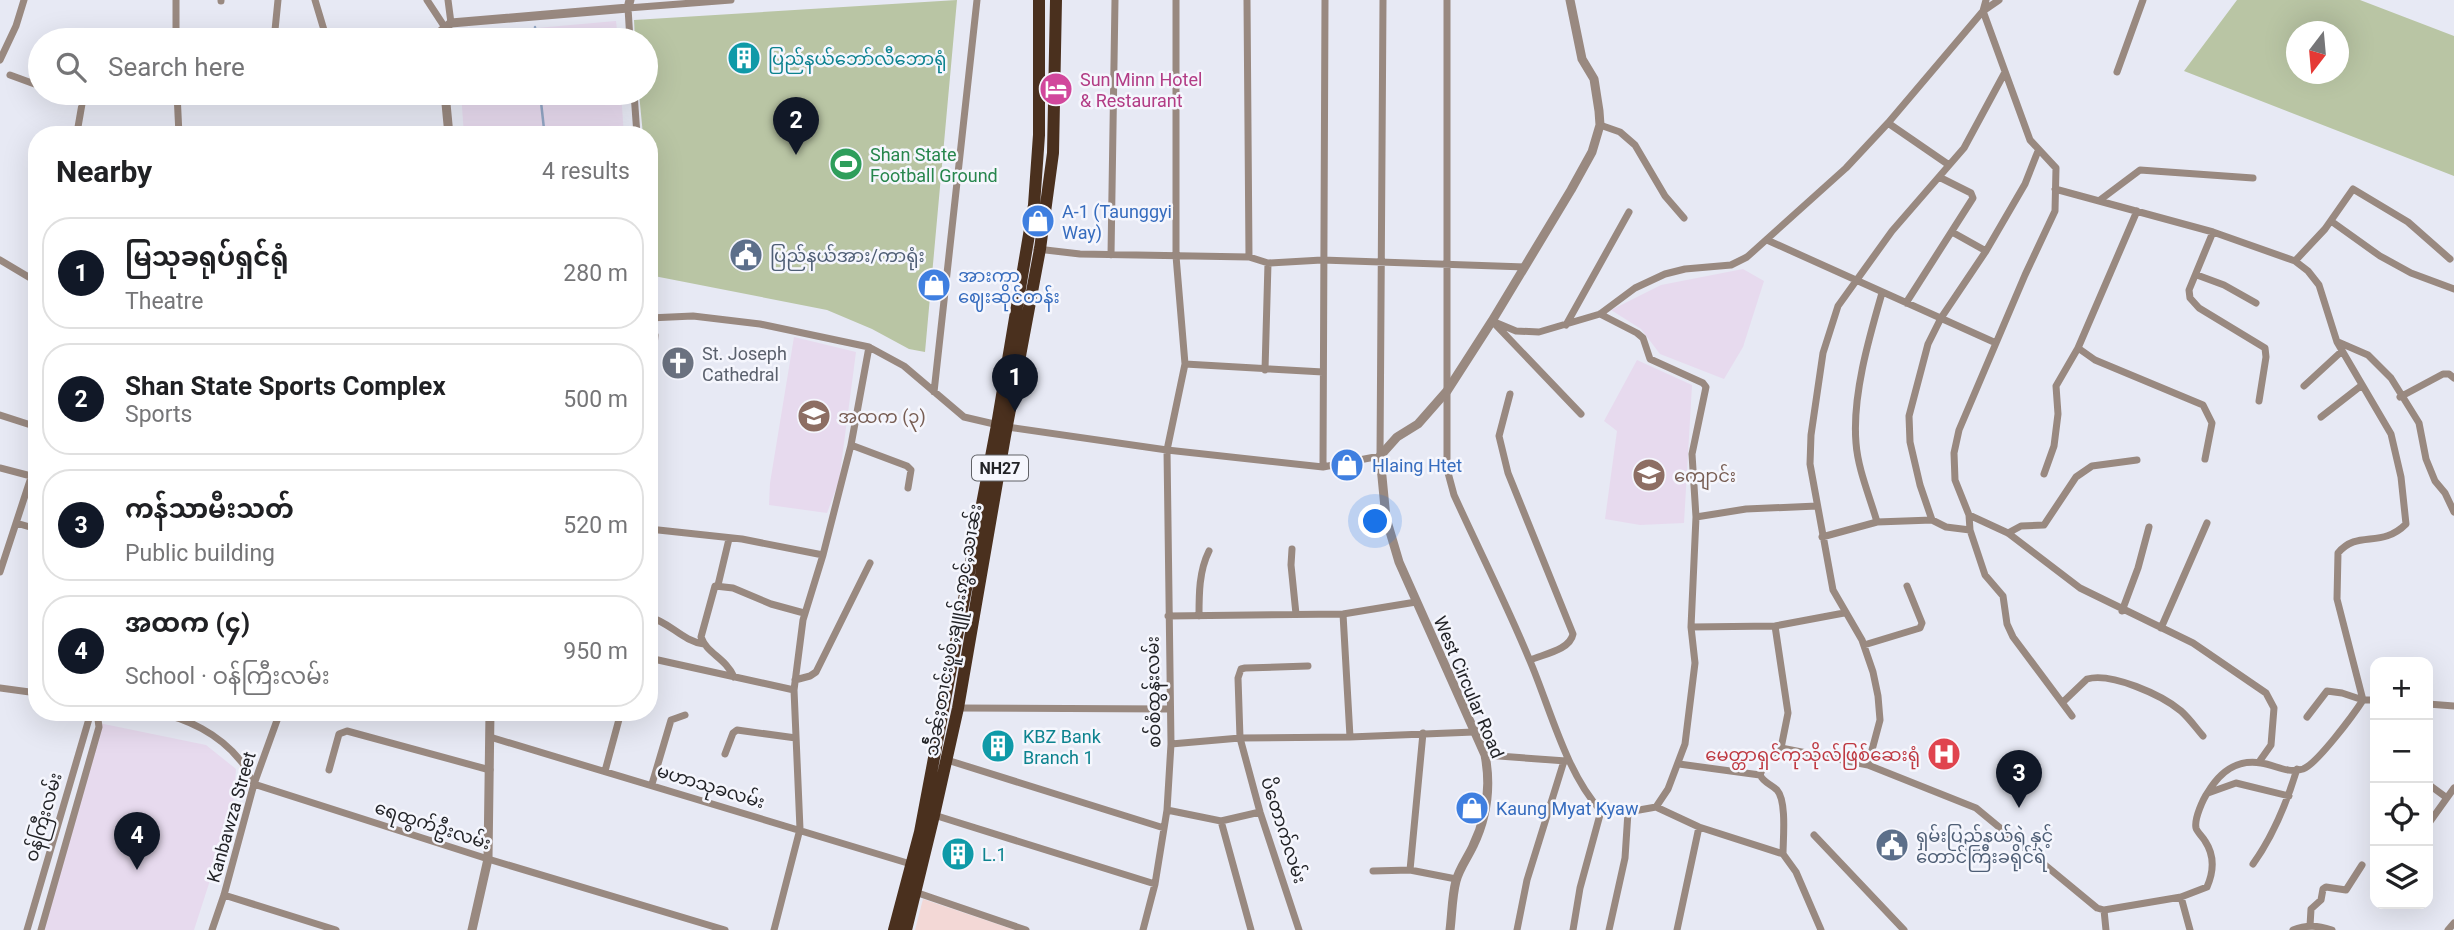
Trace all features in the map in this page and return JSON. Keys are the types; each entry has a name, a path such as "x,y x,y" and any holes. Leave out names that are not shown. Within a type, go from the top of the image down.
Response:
{"highway":[{"name":"သဵႅၼ်ႈတၢင်းပူဝ်ႇၶျူၵ်ႉဢွင်ႇသၢၼ်း","path":"894,930 934,815 947,760 958,708 1002,426 1038,163 1039,0"},
{"name":"သဵႅၼ်ႈတၢင်းပူဝ်ႇၶျူၵ်ႉဢွင်ႇသၢၼ်း","path":"906,930 915,892 920,832 1002,426 1041,249 1053,153 1056,0"}],"street":[{"path":"0,60 16,26 24,0"},
{"path":"176,0 176,28"},
{"path":"275,28 278,0"},
{"path":"315,0 323,28"},
{"path":"427,0 442,28"},
{"path":"444,28 448,0"},
{"path":"465,28 629,4 731,0"},
{"path":"934,392 977,0"},
{"path":"1111,254 1115,0"},
{"name":"စဝ်စံထွန်းလမ်း","path":"1143,930 1155,884 1167,810 1171,744 1167,616 1167,450 1185,364 1176,256 1176,0"},
{"path":"1247,0 1249,257"},
{"path":"1323,467 1325,0"},
{"path":"1380,456 1384,0"},
{"path":"1447,0 1447,469 1454,495 1530,660 1567,761 1588,797 1601,810 1628,812 1656,807 1699,827 1783,854"},
{"path":"658,317 693,316 760,324 869,347 904,366 964,417 1002,426 1167,450 1323,467 1380,456 1397,437 1418,424 1447,391 1525,267 1592,152 1600,125 1594,79 1582,59 1570,0"},
{"path":"1986,0 1983,11 2030,140 2056,168 2055,211 1959,430 1954,453 1955,480 1969,515 1970,530 1985,575 2003,596 2007,624 2013,637 2072,716"},
{"path":"1492,321 1516,331 1539,332 1600,314 1635,288 1665,274 1685,268 1731,265 1747,257 1846,167 1888,124 1983,11 1999,0"},
{"path":"2117,72 2143,0"},
{"path":"629,4 630,28"},
{"path":"1868,765 1880,720 1873,672 1864,645 1833,590 1816,506 1810,454 1823,353 1838,306 1892,231 1964,148 2004,74"},
{"path":"10,75 28,82"},
{"path":"78,126 82,105"},
{"path":"178,105 179,126"},
{"path":"446,105 448,126"},
{"path":"635,105 636,126"},
{"path":"1888,124 1949,165"},
{"path":"1600,125 1620,132 1635,145 1665,197 1684,218"},
{"path":"1932,520 1910,442 1909,416 1928,344 1941,318 1986,251 2025,184 2038,151"},
{"path":"2100,200 2140,170 2253,178"},
{"path":"1906,303 1973,198 1971,193 1939,177"},
{"path":"2055,188 2213,232 2295,261 2319,285 2337,342 2391,434 2401,477 2406,524 2398,533 2386,538 2350,541 2338,553 2337,599 2363,700"},
{"path":"2295,261 2331,221 2353,189 2407,222 2450,258"},
{"path":"2044,474 2054,446 2058,414 2056,386 2078,348 2137,211"},
{"path":"1565,325 1629,212"},
{"path":"2331,221 2390,262 2454,289"},
{"path":"1952,232 1986,251"},
{"path":"2213,232 2189,290 2193,303 2265,348 2259,401"},
{"path":"1767,240 1996,343"},
{"path":"1027,248 1111,254 1249,257 1268,263 1322,260 1525,267"},
{"path":"0,260 28,277"},
{"path":"1265,370 1268,263"},
{"path":"2197,275 2224,285 2256,303"},
{"path":"1877,522 1856,443 1858,393 1882,293"},
{"path":"1600,314 1637,332 1643,338 1650,359 1703,383 1706,387 1692,454 1696,517 1692,626 1695,663 1685,744 1668,789 1656,807"},
{"path":"1492,321 1581,414"},
{"path":"2337,342 2368,355 2391,378 2418,424 2430,470 2454,512"},
{"path":"774,930 800,829 794,690 804,614 851,445 869,347"},
{"path":"2078,348 2095,360 2203,405 2212,423 2205,459"},
{"path":"2304,386 2342,351"},
{"path":"1185,364 1323,372"},
{"path":"2400,397 2442,374 2449,374 2454,378"},
{"path":"2321,417 2362,385"},
{"path":"1510,394 1499,436 1506,463 1573,634 1567,645 1530,660"},
{"path":"0,415 28,424"},
{"path":"851,445 908,466 911,470 908,488"},
{"name":"West Circular Road","path":"1380,456 1386,518 1399,562 1485,755 1489,788 1486,806 1475,842 1456,879 1450,930"},
{"path":"2008,533 2021,526 2044,525 2076,477 2092,466 2137,460"},
{"path":"0,468 28,475"},
{"path":"0,572 28,485"},
{"path":"1696,517 1745,509 1816,506"},
{"path":"1969,515 2008,533 2080,588 2122,611 2193,643 2266,693 2274,708 2271,746 2259,762"},
{"path":"1822,537 1877,522 1932,520 1946,527 1970,530"},
{"path":"16,523 28,526"},
{"path":"2161,628 2207,523"},
{"path":"2122,611 2149,527"},
{"path":"658,530 742,539 822,555"},
{"path":"704,644 702,631 715,586 718,585 729,539"},
{"path":"1292,549 1296,614"},
{"path":"1199,616 1200,585 1204,560 1209,551"},
{"path":"796,680 816,672 870,563"},
{"path":"718,585 804,614"},
{"path":"1864,645 1920,628 1922,623 1907,586"},
{"path":"1167,616 1343,614 1416,602"},
{"path":"1692,626 1775,626 1844,613"},
{"path":"1343,614 1350,737"},
{"path":"658,621 671,626 688,640 704,644 725,662 734,677"},
{"path":"1760,775 1767,758 1781,748 1788,713 1775,626"},
{"path":"658,660 794,690"},
{"name":"ပိတောက်လမ်း","path":"1299,930 1260,812 1240,738 1238,678 1241,670 1308,666"},
{"path":"2063,702 2087,679 2108,678 2140,688 2180,710 2203,736"},
{"path":"0,688 28,692"},
{"path":"2307,717 2326,691 2370,700"},
{"path":"1781,748 1868,765 1976,808 2091,905 2104,909 2181,897 2207,887 2213,863 2210,849 2196,827 2207,793 2223,772 2233,765 2259,762 2285,771 2305,768 2327,747 2363,700"},
{"path":"2433,704 2454,706"},
{"path":"958,708 1170,709"},
{"path":"652,784 671,720 685,715"},
{"name":"ဝန်ကြီးလမ်း","path":"27,930 88,721"},
{"name":"ဝန်ကြီးလမ်း","path":"41,930 99,727 98,721"},
{"path":"189,721 224,743 242,761 254,783"},
{"name":"Kanbawza Street","path":"212,930 254,783 277,721"},
{"path":"472,930 488,859 490,721"},
{"path":"605,771 619,721"},
{"path":"725,754 733,733 737,730 796,738"},
{"path":"329,770 339,734 347,731 489,769"},
{"path":"1171,744 1240,738 1474,732"},
{"path":"1410,870 1423,733"},
{"name":"မဟာသုခလမ်း","path":"490,737 916,866"},
{"path":"1485,755 1567,761"},
{"path":"947,760 1164,828"},
{"path":"1517,930 1527,880 1567,761"},
{"path":"1679,764 1760,775 1777,790 1782,798 1783,854 1796,872 1819,929"},
{"path":"2253,864 2289,796 2297,769"},
{"name":"ရေထွက်ဦးလမ်း","path":"254,783 488,859 725,930"},
{"path":"2207,793 2236,783 2289,796"},
{"path":"2433,788 2447,798"},
{"path":"2433,817 2454,788"},
{"path":"1167,810 1221,821 1260,812"},
{"path":"1573,930 1580,888 1601,810"},
{"path":"1609,930 1625,858 1628,812"},
{"path":"934,815 1155,884"},
{"path":"1221,821 1251,930"},
{"path":"1677,930 1699,827"},
{"path":"1814,835 1904,930"},
{"path":"2311,926 2311,909 2321,900 2323,888 2346,890 2361,865"},
{"path":"1373,871 1410,870 1456,879"},
{"path":"915,892 1026,930"},
{"path":"224,895 336,930"},
{"path":"2181,897 2190,930"},
{"path":"2104,909 2106,930"},
{"path":"2448,930 2454,923"},
{"path":"2293,930 2311,926 2332,930"}],"shaded area":[{"path":"616,21 617,28 536,28"},
{"path":"462,105 622,105 623,126 463,126"},
{"path":"1743,269 1764,281 1743,347 1724,379 1660,354 1641,329 1611,310 1661,285"},
{"name":"အထက (၃)","path":"794,337 856,352 839,481 827,513 769,505 770,483"},
{"name":"ကျောင်း","path":"1637,360 1692,385 1684,523 1640,525 1605,519 1617,431 1604,421"},
{"path":"99,723 206,745 236,769 233,809 194,930 43,930"},
{"path":"923,899 1015,930 915,930"}],"green space":[{"path":"957,0 925,352 909,349 872,329 827,310 658,277 658,126 642,126 640,105 658,105 658,28 634,28 634,20"},
{"path":"2237,0 2360,0 2454,36 2454,176 2184,71"}],"waterway":[{"path":"541,105 544,126"}],"place":[{"name":"ပြည်နယ်ဘော်လီဘောရုံ","path":"744,58"},
{"name":"Sun Minn Hotel & Restaurant","path":"1056,89"},
{"name":"Shan State Sports Complex","path":"796,155"},
{"name":"Shan State Football Ground","path":"846,164"},
{"name":"A-1 (Taunggyi Way)","path":"1038,221"},
{"name":"ပြည်နယ်အား/ကာရုံး","path":"746,255"},
{"name":"အားကာ ဈေးဆိုင်တန်း","path":"934,285"},
{"name":"St. Joseph Cathedral","path":"678,363"},
{"name":"မြသုခရုပ်ရှင်ရုံ","path":"1015,412"},
{"name":"အထက (၃)","path":"814,416"},
{"name":"Hlaing Htet","path":"1347,465"},
{"name":"ကျောင်း","path":"1649,475"},
{"name":"KBZ Bank Branch 1","path":"998,746"},
{"name":"မေတ္တာရှင်ကုသိုလ်ဖြစ်ဆေးရုံ","path":"1944,754"},
{"name":"Kaung Myat Kyaw","path":"1472,808"},
{"name":"ကန်သာမီးသတ်","path":"2019,808"},
{"name":"ရှမ်းပြည်နယ်ရဲ နှင့် တောင်ကြီးခရိုင်ရဲ","path":"1892,845"},
{"name":"L.1","path":"958,854"},
{"name":"အထက (၄)","path":"137,870"}]}
